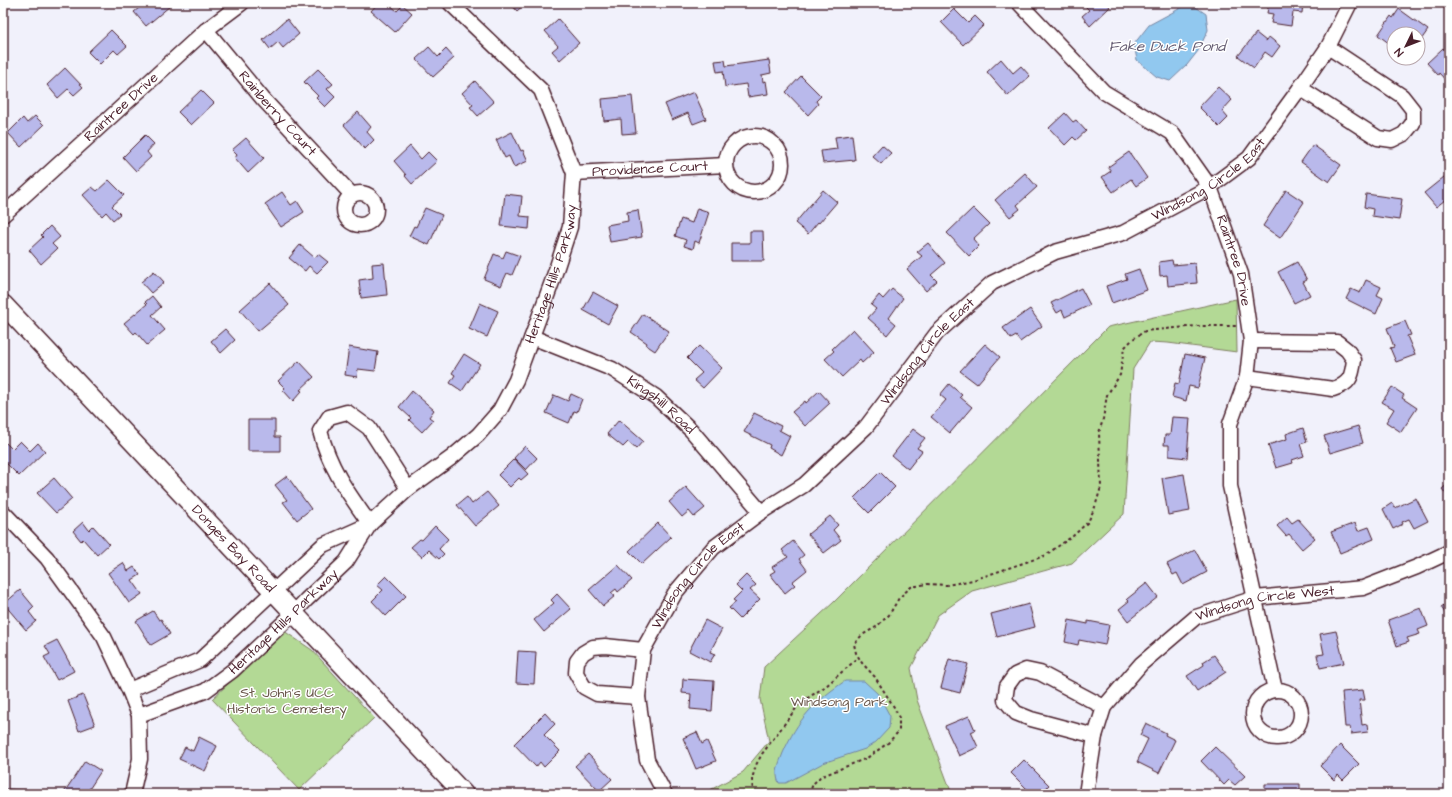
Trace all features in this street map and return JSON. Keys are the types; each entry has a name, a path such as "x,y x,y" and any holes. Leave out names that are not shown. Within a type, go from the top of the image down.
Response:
{"street":[{"name":"Raintree Drive","path":"3,215 206,30 242,3"},
{"name":"Heritage Hills Parkway","path":"138,715 205,691 232,671 346,562 370,524 408,489 451,458 478,435 500,410 516,380 552,282 570,227 574,173 541,90 450,3"},
{"name":"Raintree Drive","path":"1019,3 1104,92 1172,133 1210,187 1241,274 1251,341 1247,377 1230,424 1230,486 1274,690"},
{"name":"Windsong Circle East","path":"665,794 647,760 638,697 643,650 675,593 713,548 761,512 804,485 866,427 937,333 992,283 1055,252 1123,233 1210,187 1249,158 1328,47 1350,3"},
{"name":"Rainberry Court","path":"206,30 263,99 352,195"},
{"path":"1300,88 1378,138 1392,140 1404,134 1413,123 1413,110 1402,96 1328,47"},
{"name":"Providence Court","path":"574,173 726,165"},
{"name":"Donges Bay Road","path":"3,304 464,794"},
{"name":"Kingshill Road","path":"532,337 612,369 656,397 691,430 761,512"},
{"path":"1247,377 1333,389 1344,386 1352,375 1354,360 1347,350 1337,342 1251,341"},
{"path":"370,524 334,471 325,450 320,431 329,417 347,412 369,428 408,489"},
{"path":"3,512 47,558 104,637 138,715 140,759 132,794"},
{"name":"Heritage Hills Parkway","path":"128,690 200,660 323,545 370,524"},
{"name":"Windsong Circle West","path":"1086,794 1095,736 1104,707 1141,664 1196,618 1255,598 1363,588 1417,567 1449,552"},
{"path":"638,697 597,694 584,687 576,673 577,662 583,653 593,647 605,646 643,650"},
{"path":"1095,736 1031,719 1016,713 1005,700 1007,686 1015,675 1026,670 1040,673 1104,707"}],"path":[{"path":"809,794 813,784 820,777 867,758 888,743 899,731 900,718 875,677 862,663 856,653 854,644 862,635 876,627 889,615 899,598 911,587 927,584 947,585 973,580 1044,556 1073,536 1088,522 1095,507 1101,487 1099,433 1103,419 1106,395 1120,375 1124,348 1133,339 1145,331 1197,326 1249,326"},
{"path":"753,794 752,780 756,765 762,754 800,703 826,686 859,658"}],"green space":[{"name":"Windsong Park","path":"1236,299 1237,352 1150,342 1133,369 1124,514 1072,563 972,591 938,615 911,668 917,700 952,794 703,794 743,772 769,741 760,699 764,667 834,602 1108,327"},
{"name":"St. John's UCC Historic Cemetery","path":"284,631 312,650 374,718 299,790 212,699"}],"water":[{"name":"Fake Duck Pond","path":"1190,3 1206,14 1208,30 1198,51 1187,65 1170,81 1157,77 1137,60 1134,44 1149,25"},
{"path":"845,681 864,681 878,694 890,716 889,728 876,742 865,749 823,763 786,783 779,783 777,772 779,764 795,730 808,712 824,696"}],"building":[{"path":"145,3 153,3 155,5 157,3 167,3 170,6 146,26 134,12"},
{"path":"378,3 388,3 397,11 403,5 412,13 395,32 371,11"},
{"path":"510,3 526,3 517,11"},
{"path":"1082,3 1106,3 1110,7 1090,26 1082,16 1089,10"},
{"path":"1269,3 1303,3 1302,13 1293,12 1291,26 1271,23 1273,14 1267,13"},
{"path":"954,9 968,23 975,16 984,25 963,45 941,22"},
{"path":"1399,9 1422,26 1386,26 1386,41 1378,35 1391,16 1393,18"},
{"path":"287,19 299,34 283,48 278,42 270,49 263,40"},
{"path":"558,19 579,43 560,60 552,51 558,46 545,31"},
{"path":"111,30 127,46 118,54 114,50 100,64 88,52"},
{"path":"1256,33 1266,41 1269,37 1280,46 1272,57 1265,52 1254,68 1238,56"},
{"path":"429,47 438,57 446,49 454,58 433,77 416,59"},
{"path":"1443,48 1449,55 1449,84 1427,63"},
{"path":"1001,59 1013,73 1021,66 1030,76 1008,96 987,72"},
{"path":"725,60 726,66 769,60 771,73 762,75 763,82 766,81 768,94 748,97 746,84 725,87 723,71 717,72 715,61"},
{"path":"65,68 83,87 74,95 68,89 58,98 47,85"},
{"path":"318,69 333,84 327,89 335,97 325,107 316,98 318,96 304,82"},
{"path":"801,76 821,96 816,101 818,104 808,115 786,92"},
{"path":"475,81 494,102 478,116 470,107 473,105 462,93"},
{"path":"1218,87 1232,100 1222,111 1228,118 1219,127 1199,107"},
{"path":"201,90 214,103 191,125 178,112"},
{"path":"694,92 706,119 693,124 688,113 672,120 665,104"},
{"path":"632,96 636,133 622,134 621,119 604,121 602,99"},
{"path":"358,112 371,127 367,132 374,140 365,149 344,125"},
{"path":"1065,113 1073,122 1076,120 1086,131 1076,140 1073,137 1065,145 1049,128"},
{"path":"35,116 44,125 21,147 8,133 23,118 27,123"},
{"path":"512,132 521,151 523,150 528,161 514,167 509,156 505,158 496,140"},
{"path":"145,135 154,144 147,152 151,157 136,171 123,157"},
{"path":"852,135 855,160 823,163 821,151 837,149 835,137"},
{"path":"246,138 264,158 248,173 235,158 237,155 232,150"},
{"path":"882,145 891,153 881,164 872,156"},
{"path":"1313,145 1341,165 1329,182 1301,162"},
{"path":"410,146 421,159 428,152 437,161 412,184 394,161"},
{"path":"1129,152 1147,178 1136,186 1131,179 1113,192 1102,177 1111,171 1108,167"},
{"path":"1025,173 1037,187 1017,205 1020,209 1010,217 995,200"},
{"path":"1449,173 1449,197 1436,207 1424,193"},
{"path":"109,180 124,195 112,206 120,214 113,220 106,212 102,216 83,195 92,187 97,191"},
{"path":"823,190 837,202 808,234 795,223"},
{"path":"1286,190 1304,202 1280,238 1263,226"},
{"path":"282,192 291,205 297,201 304,212 281,227 265,204"},
{"path":"505,194 522,196 520,216 530,217 529,229 501,226"},
{"path":"1366,194 1402,199 1399,220 1372,216 1373,209 1364,207"},
{"path":"425,208 442,215 429,245 409,236 414,226 416,227"},
{"path":"697,208 709,212 699,243 695,241 693,249 684,246 686,240 675,236 681,219 692,223"},
{"path":"973,208 989,224 973,239 979,246 969,256 947,233"},
{"path":"638,210 642,237 610,242 607,225 628,221 627,212"},
{"path":"50,226 60,237 52,244 57,249 41,264 29,250 43,237 41,235"},
{"path":"750,231 763,231 764,261 731,261 731,243 750,243"},
{"path":"928,243 945,263 931,275 937,281 926,291 907,269 922,256 917,252"},
{"path":"300,245 315,258 318,254 328,262 317,273 309,266 305,271 289,258"},
{"path":"506,251 520,256 512,275 507,273 501,286 484,279 494,254 503,258"},
{"path":"1172,260 1173,265 1195,263 1197,283 1168,286 1167,275 1160,276 1159,262"},
{"path":"1297,262 1307,280 1303,282 1310,295 1294,303 1278,272"},
{"path":"384,263 387,295 361,298 359,280 373,278 372,264"},
{"path":"1139,269 1147,290 1112,303 1106,286 1127,279 1125,274"},
{"path":"154,271 164,282 151,293 141,282"},
{"path":"1366,280 1381,287 1377,295 1383,298 1376,314 1346,299 1351,289 1360,293"},
{"path":"270,283 289,305 258,331 240,310"},
{"path":"1081,288 1090,305 1065,317 1062,310 1057,313 1051,303"},
{"path":"892,289 903,298 889,318 896,324 887,335 868,318 876,309 871,305 879,295 883,299"},
{"path":"593,292 618,306 608,324 583,310"},
{"path":"152,296 161,307 152,315 165,330 147,345 136,332 134,334 124,323 147,304 145,302"},
{"path":"480,303 498,311 487,337 469,329"},
{"path":"1030,309 1042,326 1020,342 1016,336 1011,339 1003,328"},
{"path":"643,314 669,331 655,351 646,345 647,343 631,332"},
{"path":"1405,321 1411,335 1407,336 1415,355 1396,362 1390,348 1394,347 1387,328"},
{"path":"225,329 235,340 221,353 211,341"},
{"path":"853,329 874,352 862,363 860,360 842,377 825,359 834,351 832,349"},
{"path":"985,344 1000,357 977,384 960,371"},
{"path":"699,346 722,368 703,388 694,380 702,373 687,358"},
{"path":"349,347 378,352 375,371 358,369 357,377 345,375"},
{"path":"464,354 480,364 462,391 450,383 455,375 452,373"},
{"path":"1185,354 1205,358 1198,388 1189,386 1186,401 1172,397 1175,383 1179,384"},
{"path":"299,361 314,377 300,390 302,391 293,401 283,390 285,388 278,381"},
{"path":"949,384 962,395 960,397 972,407 950,433 931,417 946,400 940,395"},
{"path":"1392,387 1404,395 1402,398 1417,408 1401,432 1386,422 1394,409 1382,402"},
{"path":"412,391 434,410 429,417 433,420 422,432 409,420 411,418 399,407"},
{"path":"819,391 830,403 805,426 792,412 805,401 806,403"},
{"path":"571,394 582,399 577,412 574,411 569,423 546,413 554,395 568,401"},
{"path":"754,413 781,426 779,430 790,436 781,455 769,448 770,445 744,432"},
{"path":"1172,417 1190,418 1187,458 1169,456 1169,445 1164,445 1165,435 1170,435"},
{"path":"248,420 275,420 275,437 280,437 280,451 248,451"},
{"path":"619,420 643,441 636,449 628,442 623,447 607,434"},
{"path":"1358,426 1363,443 1330,453 1324,436"},
{"path":"1303,428 1307,442 1300,444 1304,456 1292,460 1293,463 1276,468 1268,445 1287,439 1286,434"},
{"path":"913,429 925,438 917,448 922,451 908,469 892,456"},
{"path":"20,441 30,451 38,443 45,451 19,476 3,460 3,445 6,443 12,449"},
{"path":"525,446 537,458 526,470 514,458"},
{"path":"514,459 528,474 521,480 519,478 510,487 498,475"},
{"path":"880,472 895,487 869,513 854,498"},
{"path":"1184,474 1190,511 1168,515 1162,478"},
{"path":"287,476 311,509 297,520 283,502 287,500 275,485"},
{"path":"54,478 72,499 56,513 37,493"},
{"path":"1449,483 1449,498 1442,489"},
{"path":"686,487 705,508 694,517 689,511 682,517 669,502"},
{"path":"487,492 499,506 475,526 457,505 467,497 472,504"},
{"path":"1416,498 1428,521 1414,528 1409,519 1393,529 1383,509 1392,503 1395,508"},
{"path":"830,516 838,525 833,530 841,540 824,553 808,534"},
{"path":"1287,517 1292,523 1298,519 1315,538 1302,549 1289,534 1286,536 1277,526"},
{"path":"83,522 89,530 93,526 109,544 97,555 83,539 81,541 73,531"},
{"path":"658,523 671,537 642,564 629,551"},
{"path":"1355,523 1358,531 1369,527 1374,539 1340,553 1331,532"},
{"path":"435,526 448,539 439,549 444,554 439,559 429,550 422,557 411,547 420,539 422,540"},
{"path":"793,541 804,555 799,559 807,570 792,582 795,585 785,593 770,574 775,571 772,567 788,557 782,550"},
{"path":"1195,550 1207,572 1183,585 1177,573 1173,575 1167,564"},
{"path":"123,563 128,571 134,567 140,575 132,580 142,594 129,603 108,573"},
{"path":"618,565 632,580 618,592 616,589 611,593 615,596 603,606 589,590"},
{"path":"746,575 756,585 750,590 760,599 740,619 729,608 736,602 733,600 742,591 736,585"},
{"path":"386,576 406,596 386,616 372,601 383,590 377,585"},
{"path":"1147,583 1158,597 1128,621 1119,609 1129,601 1127,599"},
{"path":"20,590 34,607 29,612 36,621 26,630 4,604"},
{"path":"557,594 571,609 544,632 534,620 554,603 551,600"},
{"path":"1449,602 1449,619 1441,607"},
{"path":"1029,604 1035,627 997,637 991,614"},
{"path":"1421,608 1428,626 1418,630 1420,634 1407,638 1409,642 1397,646 1388,620"},
{"path":"153,611 159,620 161,619 170,634 151,645 136,621"},
{"path":"705,620 722,629 710,652 715,654 710,662 689,651"},
{"path":"1069,620 1088,624 1088,621 1109,625 1105,645 1079,640 1078,645 1065,642"},
{"path":"1336,631 1344,663 1320,668 1317,655 1324,654 1320,634"},
{"path":"57,640 74,671 57,680 44,657 50,654 45,646"},
{"path":"518,651 536,652 534,684 516,683"},
{"path":"1214,655 1226,672 1197,691 1187,676 1204,665 1203,662"},
{"path":"949,659 968,664 960,693 941,688"},
{"path":"683,679 714,681 712,711 690,709 691,694 682,693"},
{"path":"1363,690 1365,700 1359,700 1362,725 1367,724 1368,732 1351,734 1350,727 1345,727 1342,692"},
{"path":"83,695 95,725 79,731 68,701"},
{"path":"545,713 555,724 544,735 560,751 544,767 540,762 536,767 514,744"},
{"path":"969,716 975,730 971,732 978,747 959,756 945,726"},
{"path":"1146,723 1166,733 1165,735 1175,740 1159,773 1137,762 1148,739 1140,735"},
{"path":"697,732 702,744 707,741 716,761 696,769 683,738"},
{"path":"199,737 217,746 205,771 179,759 185,747 193,751"},
{"path":"1340,745 1359,764 1343,780 1338,775 1334,780 1320,766"},
{"path":"1215,747 1245,776 1235,785 1229,780 1224,785 1201,761"},
{"path":"588,754 612,779 599,791 575,766"},
{"path":"1024,760 1049,785 1040,794 1032,794 1011,773"},
{"path":"85,761 101,771 86,794 63,794"},
{"path":"1265,784 1300,784 1300,794 1265,794"},
{"path":"6,789 25,790 25,794 6,794"}]}
